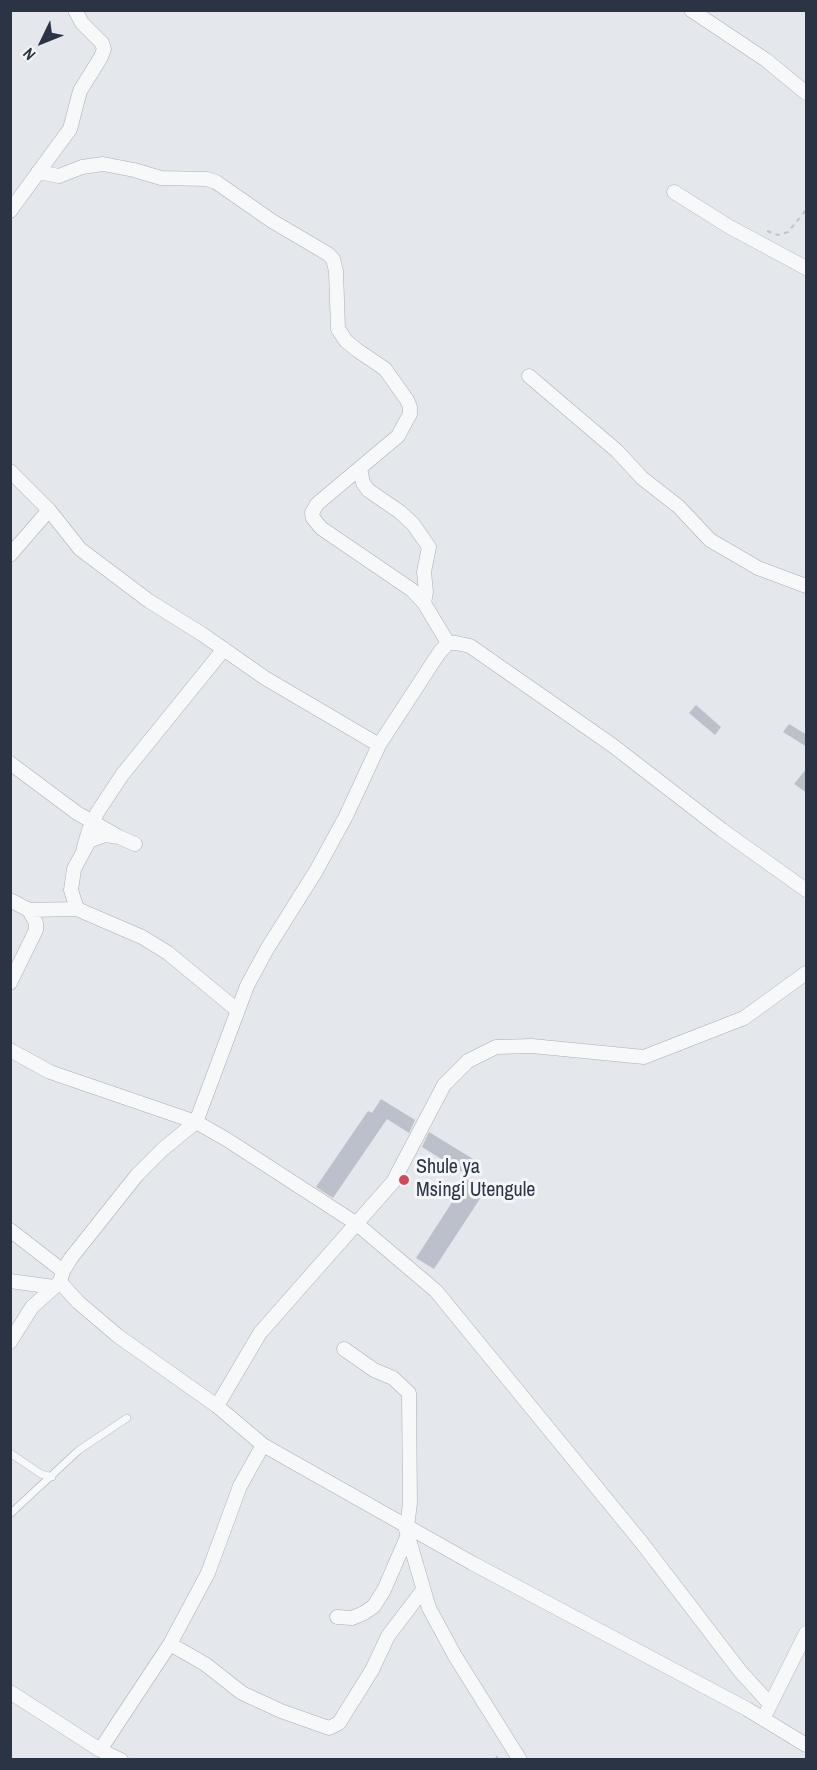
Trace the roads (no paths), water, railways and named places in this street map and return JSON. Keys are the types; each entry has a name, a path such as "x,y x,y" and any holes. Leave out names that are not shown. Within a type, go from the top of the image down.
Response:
{"street":[{"path":"10,211 70,129 80,91 104,49 102,43 82,23 75,10"},
{"path":"691,10 766,60 807,93"},
{"path":"39,172 59,176 82,166 103,164 161,178 207,179 216,182 333,259 336,271 338,329 346,341 385,369 399,386 410,407 410,414 398,436 317,504 312,513 313,518 321,528 412,590 424,603 448,643"},
{"path":"674,192 728,226 807,268"},
{"path":"529,376 617,451 642,478 679,507 710,540 758,568 807,586"},
{"path":"360,468 363,483 368,490 413,524 429,548 424,572 426,592 424,603"},
{"path":"10,471 49,510 80,549 149,602 265,678 378,745"},
{"path":"10,555 49,510"},
{"path":"10,1342 32,1307 59,1280 71,1258 147,1163 196,1122 247,986 321,861 378,745 448,643 470,646 612,745 722,831 807,890"},
{"path":"77,909 71,890 74,869 93,822 122,775 224,649"},
{"path":"10,762 77,813 135,844"},
{"path":"84,848 96,837 105,835 119,837"},
{"path":"10,900 29,910 77,909 142,937 168,953 237,1010"},
{"path":"10,983 36,930 36,923 29,910"},
{"path":"217,1406 260,1333 393,1182 444,1085 468,1061 496,1047 532,1046 644,1058 744,1018 807,973"},
{"path":"10,1050 50,1072 196,1122 357,1224 436,1291 642,1543 740,1671 770,1704"},
{"path":"10,1230 78,1302 118,1336 217,1406 263,1445 406,1530 764,1719 807,1745"},
{"path":"10,1281 59,1280"},
{"path":"337,1617 352,1618 374,1606 384,1590 406,1530 410,1503 409,1393 393,1378 374,1370 344,1349"},
{"path":"100,1750 170,1644 208,1573 240,1486 263,1445"},
{"path":"406,1530 429,1608 455,1656 520,1760"},
{"path":"170,1644 205,1664 242,1693 318,1724 329,1728 334,1727 339,1723 372,1670 397,1622 423,1590"},
{"path":"764,1719 807,1633"},
{"path":"10,1692 100,1750 121,1760"}],"lane":[{"path":"10,1514 79,1450 127,1418"},
{"path":"10,1453 41,1474 52,1477"}],"place":[{"name":"Shule ya Msingi Utengule","path":"404,1180"}]}
